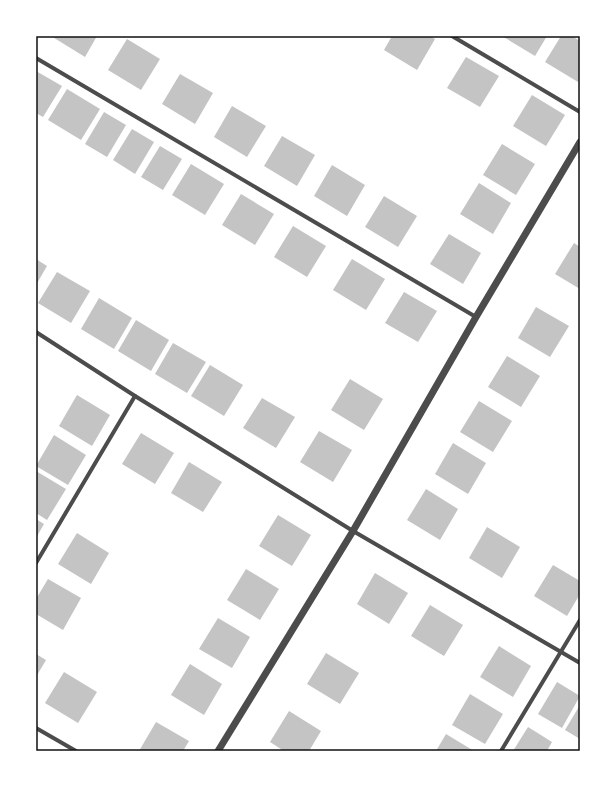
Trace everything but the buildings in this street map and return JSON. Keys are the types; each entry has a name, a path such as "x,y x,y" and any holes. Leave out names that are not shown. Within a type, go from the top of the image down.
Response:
{"street":[{"path":"452,36 580,112"},
{"path":"36,58 476,317"},
{"path":"218,751 353,531 476,317 580,142"},
{"path":"36,332 135,396 353,531 580,663"},
{"path":"36,563 135,396"},
{"path":"501,751 580,620"},
{"path":"36,728 76,751"}]}
